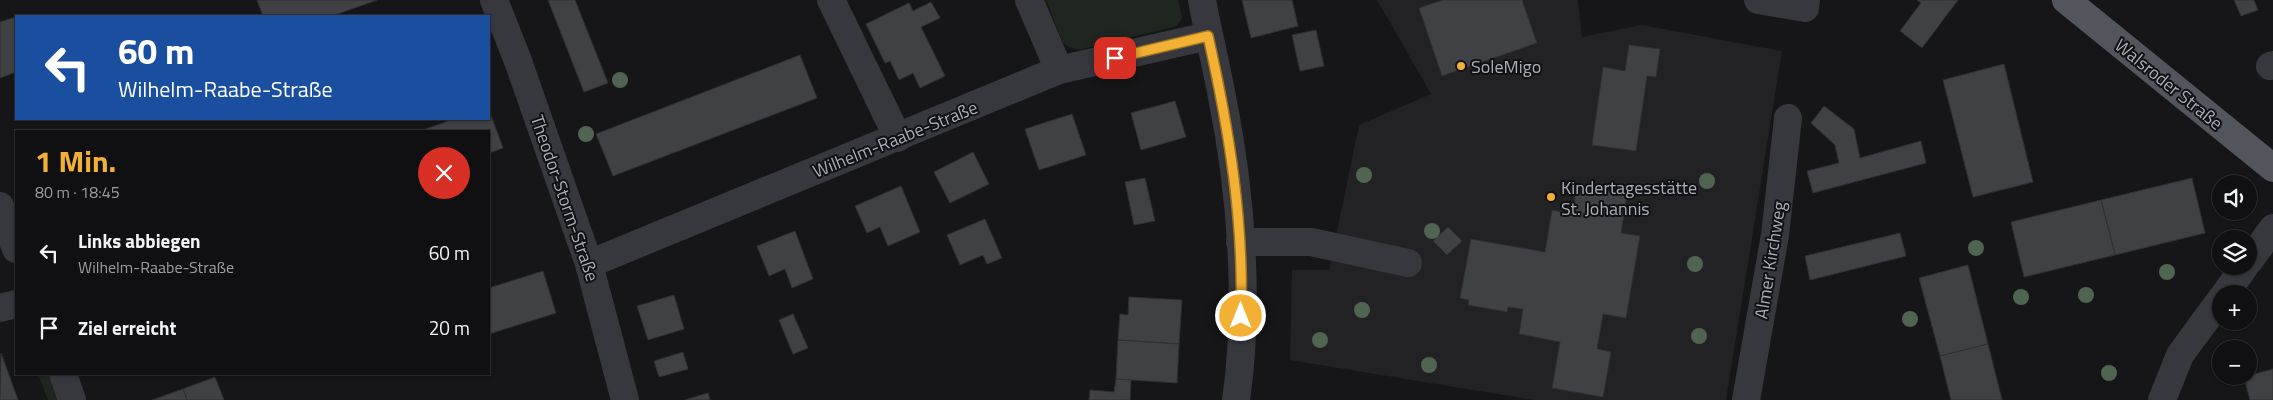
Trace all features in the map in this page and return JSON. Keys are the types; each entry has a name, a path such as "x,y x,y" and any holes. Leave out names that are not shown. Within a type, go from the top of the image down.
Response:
{"main road":[{"name":"Walsroder Straße","path":"2066,0 2273,168"}],"street":[{"name":"Theodor-Storm-Straße","path":"494,0 518,61 589,264 625,400"},
{"path":"832,0 898,138"},
{"path":"1029,0 1059,70"},
{"path":"1202,0 1231,150 1240,242 1241,345 1236,400"},
{"path":"1758,0 1805,4"},
{"name":"Wilhelm-Raabe-Straße","path":"589,264 1059,70 1208,36"},
{"name":"Almer Kirchweg","path":"1746,400 1775,234 1788,118"},
{"path":"0,206 15,245"},
{"path":"2257,250 2273,228"},
{"path":"1240,242 1311,242 1408,263"},
{"path":"0,308 15,304"},
{"path":"2162,400 2180,355 2212,311"},
{"path":"63,375 72,400"}],"shaded area":[{"path":"1046,0 1178,0 1182,18 1177,26 1079,50 1063,43"},
{"name":"Kindertagesstätte St. Johannis","path":"1377,0 1578,0 1582,37 1642,25 1782,51 1726,400 1533,400 1290,360 1292,270 1329,270 1359,125 1431,94"},
{"path":"38,375 48,375 57,400 48,400"}],"building":[{"path":"257,0 377,0 335,15 263,15"},
{"path":"548,0 575,0 608,83 584,92"},
{"path":"1242,0 1292,0 1298,26 1251,38"},
{"path":"1443,0 1522,0 1537,43 1442,76 1419,8"},
{"path":"1917,0 1958,0 1922,48 1900,31 1921,3"},
{"path":"2234,0 2254,0 2258,10 2241,16"},
{"path":"931,2 940,18 921,27 945,76 920,88 913,73 899,80 890,61 885,63 866,24 909,3 913,11"},
{"path":"15,17 15,72 0,78 0,22"},
{"path":"1316,30 1324,66 1300,71 1292,35"},
{"path":"1629,45 1660,49 1656,77 1647,76 1636,151 1592,145 1603,67 1625,71"},
{"path":"800,55 817,98 613,176 596,134"},
{"path":"2004,64 2033,182 1973,197 1943,80"},
{"path":"1175,101 1186,137 1141,150 1131,113"},
{"path":"1824,106 1854,129 1860,158 1921,141 1926,163 1813,193 1807,171 1839,163 1835,145 1811,123"},
{"path":"490,113 503,148 490,153 490,130 423,130 451,120 490,120"},
{"path":"1072,114 1086,155 1039,170 1025,129"},
{"path":"973,152 989,184 950,203 934,172"},
{"path":"1145,178 1155,221 1134,225 1125,182"},
{"path":"2192,178 2205,233 2115,255 2101,200"},
{"path":"901,186 920,232 888,246 880,227 867,233 855,206"},
{"path":"1577,186 1627,195 1621,233 1640,236 1626,318 1603,314 1597,349 1611,352 1603,397 1552,388 1560,342 1519,334 1523,309 1508,307 1507,312 1468,305 1469,300 1460,298 1471,239 1545,252 1552,210 1572,214"},
{"path":"2101,200 2115,255 2024,277 2011,222"},
{"path":"985,219 1002,258 987,264 983,255 960,265 947,235"},
{"path":"1448,227 1462,241 1447,255 1433,241"},
{"path":"795,231 813,279 792,288 785,269 769,276 757,246"},
{"path":"1900,233 1906,256 1810,280 1805,256"},
{"path":"1968,265 1988,344 1940,356 1919,278"},
{"path":"543,271 556,313 490,334 490,288"},
{"path":"674,295 684,329 648,340 637,306"},
{"path":"1129,297 1182,300 1179,344 1118,340 1120,314 1128,315"},
{"path":"793,314 808,348 793,354 779,320"},
{"path":"1118,340 1179,344 1177,383 1116,379"},
{"path":"1988,344 2002,400 1951,400 1940,356"},
{"path":"683,352 688,369 659,377 654,361"},
{"path":"1,353 18,400 0,400"},
{"path":"2273,369 2273,400 2250,400 2246,385 2257,385 2257,373"},
{"path":"215,377 224,400 187,400 183,389"},
{"path":"1116,379 1131,380 1130,400 1089,400 1090,390 1114,392"},
{"path":"183,389 187,400 152,400"},
{"path":"708,393 710,400 685,400"}],"place":[{"name":"SoleMigo","path":"1461,66"},
{"name":"Kindertagesstätte St. Johannis","path":"1551,197"}],"route":[{"path":"1115,58 1208,36 1222,97 1237,196 1241,316"}]}
